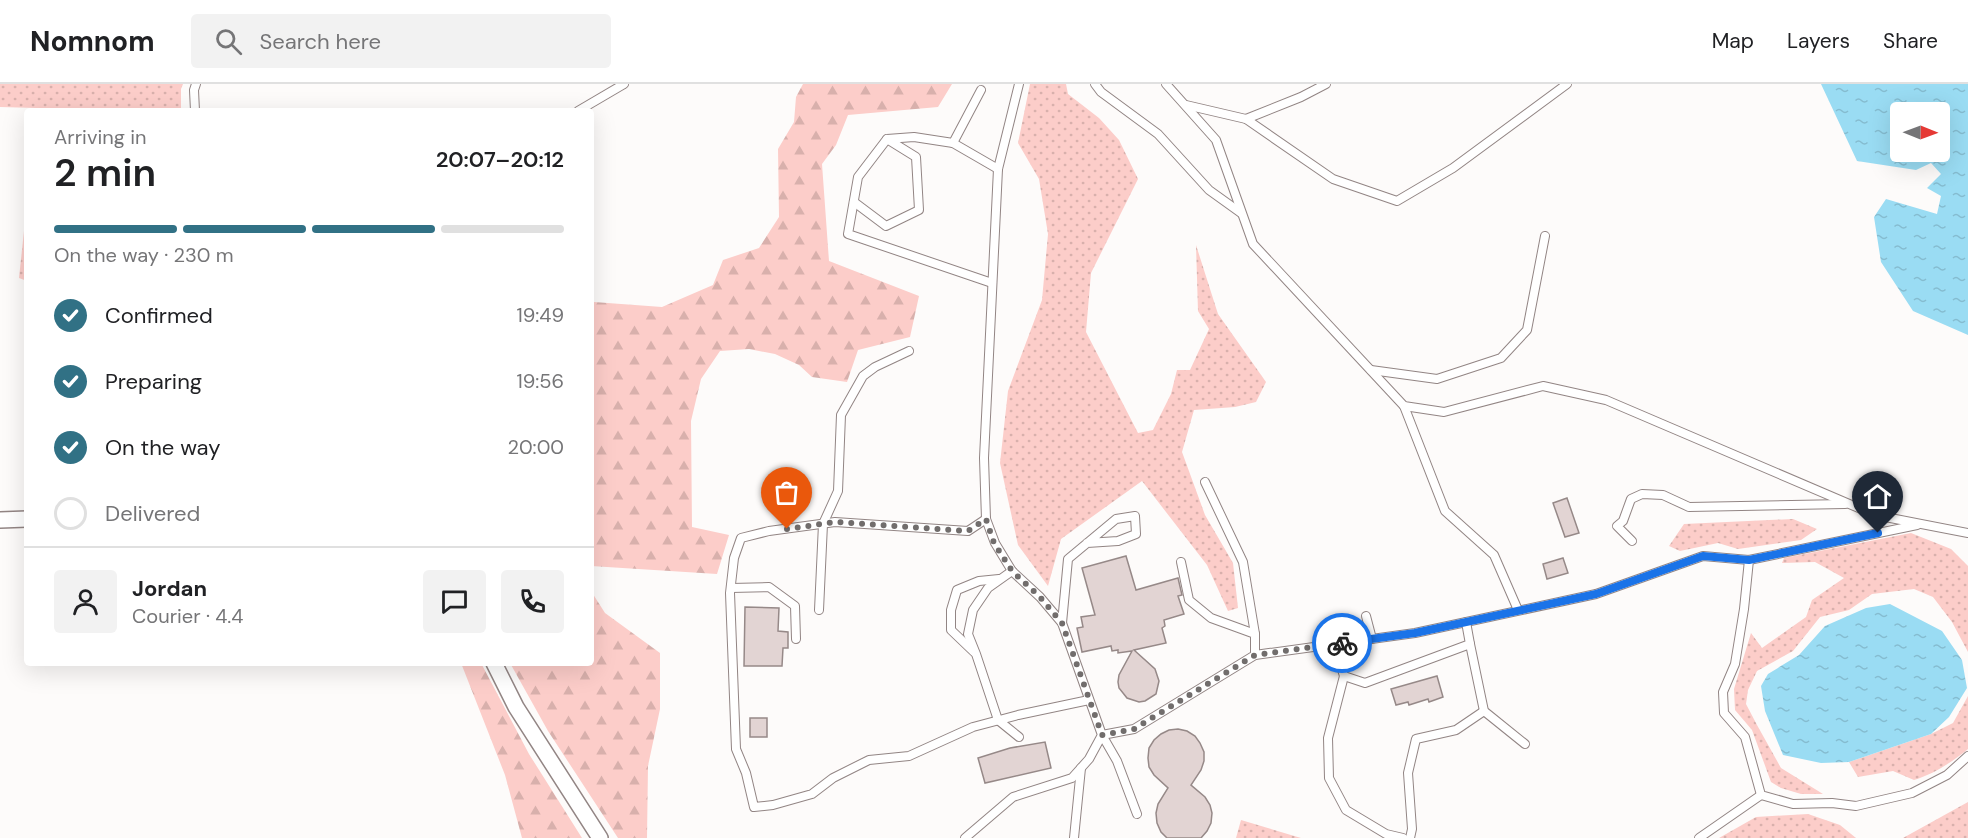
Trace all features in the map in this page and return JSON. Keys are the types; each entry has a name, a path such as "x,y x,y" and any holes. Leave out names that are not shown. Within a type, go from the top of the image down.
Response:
{"street":[{"path":"0,520 24,519"},
{"path":"496,666 516,707 600,838"}],"lane":[{"path":"195,108 196,84"},
{"path":"583,108 624,84"},
{"path":"1019,84 998,169 984,458 986,519 994,543 1012,571 1040,597 1062,623 1102,735 1117,761 1137,814"},
{"path":"1095,84 1101,92 1158,134 1209,190 1242,214"},
{"path":"1166,84 1216,140 1253,244 1404,406 1445,511 1494,555 1518,610"},
{"path":"1246,119 1301,97 1326,84"},
{"path":"1184,104 1246,119 1332,179 1397,201 1453,168 1567,84"},
{"path":"953,143 981,90"},
{"path":"992,283 848,234 858,177 887,139 914,137 953,143 998,169"},
{"path":"854,202 885,226 919,210 916,157 887,139"},
{"path":"1371,370 1437,379 1502,357 1527,330 1545,236"},
{"path":"819,610 822,524 838,491 841,415 863,376 875,367 909,351"},
{"path":"1404,406 1444,412 1543,386 1605,400 1875,515 1968,533"},
{"path":"1205,482 1243,562 1256,634 1255,655"},
{"path":"1632,542 1617,526 1623,521 1631,499 1642,494 1663,495 1689,507 1850,504"},
{"path":"1062,623 1068,559 1087,543 1116,519 1135,516 1136,534 1118,541 1087,543"},
{"path":"986,519 968,531 835,522 769,531 741,538 734,558 731,588 736,749 746,773 754,807 772,805 812,794 833,778 869,760 909,756 973,727 1089,700"},
{"path":"1102,735 1134,729 1255,655 1415,633 1596,594 1703,556 1749,560 1921,524"},
{"path":"1749,560 1735,664 1723,692 1724,713 1745,737 1761,795"},
{"path":"1181,562 1188,600 1211,618 1256,634"},
{"path":"1012,571 988,588 973,610 968,634 998,720 1019,737"},
{"path":"976,654 951,630 951,610 957,590 979,581 1001,579"},
{"path":"731,588 769,587 795,606 796,639"},
{"path":"1366,616 1372,639"},
{"path":"1466,621 1484,711 1526,744"},
{"path":"1334,644 1344,676 1328,738 1329,778 1346,810 1386,834 1403,838"},
{"path":"1344,676 1365,683 1470,644"},
{"path":"1410,838 1412,829 1408,773 1416,738 1456,730 1484,711"},
{"path":"965,838 1013,797 1072,778 1089,759 1102,735"},
{"path":"1761,795 1793,804 1832,803 1856,806 1912,793 1947,775 1968,756"},
{"path":"1074,838 1081,767"},
{"path":"1699,838 1761,795"}],"green space":[{"path":"0,84 183,84 181,108 0,107"},
{"path":"803,84 952,84 938,107 848,115 836,145 822,164 829,261 919,296 910,337 858,350 847,382 812,377 799,365 775,354 749,349 720,351 701,379 691,421 692,527 729,535 717,574 594,566 594,302 662,307 713,285 723,260 759,248 779,217 778,149 794,122 796,97"},
{"path":"1030,84 1066,84 1068,94 1099,118 1119,140 1138,179 1091,273 1086,332 1138,433 1153,430 1171,394 1177,370 1190,370 1209,329 1198,311 1196,245 1218,314 1266,382 1256,402 1235,407 1194,410 1182,452 1205,515 1233,563 1238,608 1228,611 1207,565 1142,481 1061,539 1048,586 1018,545 1000,463 1008,391 1042,300 1048,234 1039,179 1018,143"},
{"path":"24,231 24,280 19,278"},
{"path":"1793,519 1817,529 1801,540 1738,549 1718,543 1680,551 1669,546 1684,524"},
{"path":"1911,533 1951,549 1968,566 1968,652 1952,622 1933,597 1914,589 1872,594 1849,610 1820,617 1793,651 1757,671 1748,690 1746,704 1781,768 1823,794 1801,794 1781,788 1771,782 1752,730 1735,710 1734,689 1751,633 1762,648 1806,617 1812,600 1844,578 1815,562 1782,563 1784,558"},
{"path":"594,596 605,613 660,653 660,709 648,766 647,838 618,838 548,731 512,666 594,666"},
{"path":"462,666 483,666 529,754 582,838 522,838 505,775"},
{"path":"1968,696 1968,749 1956,758 1936,771 1914,780 1893,771 1858,777 1849,762 1931,734 1953,723"},
{"path":"1968,802 1968,838 1903,838"},
{"path":"1808,814 1840,825 1856,838 1719,838 1756,817"},
{"path":"1241,820 1301,838 1236,838"}],"water":[{"path":"1821,84 1968,84 1968,335 1913,311 1881,262 1874,217 1886,199 1937,214 1941,196 1927,188 1941,174 1931,163 1916,170 1857,161"},
{"path":"1890,604 1942,631 1962,660 1967,688 1949,717 1931,734 1849,762 1821,763 1783,755 1765,711 1761,686 1768,674 1799,655 1825,626 1866,608"}],"building":[{"path":"1567,498 1579,533 1565,537 1553,503"},
{"path":"1126,556 1136,590 1178,578 1182,595 1178,596 1184,614 1164,620 1165,626 1162,628 1166,643 1134,650 1155,669 1159,681 1156,694 1139,702 1127,698 1119,688 1118,682 1119,675 1132,651 1118,653 1118,650 1112,651 1111,646 1082,652 1077,628 1083,627 1081,617 1095,615 1082,568"},
{"path":"1563,558 1568,573 1547,579 1543,564"},
{"path":"745,607 779,608 778,631 788,632 788,648 783,648 782,666 744,666"},
{"path":"1437,676 1443,697 1429,702 1428,699 1409,705 1408,702 1396,705 1391,689"},
{"path":"750,718 767,718 767,737 750,737"},
{"path":"1178,729 1195,736 1204,752 1201,770 1191,785 1205,797 1212,813 1211,823 1201,838 1167,838 1157,823 1158,804 1168,788 1149,767 1149,748 1161,734"},
{"path":"1045,742 1051,768 985,783 978,758 1010,748"}],"way so far":[{"path":"787,529 835,522 968,531 986,519 994,543 1012,571 1040,597 1062,623 1102,735 1134,729 1255,655 1342,643"}],"route":[{"path":"1342,643 1415,633 1596,594 1703,556 1749,560 1878,533"}]}
